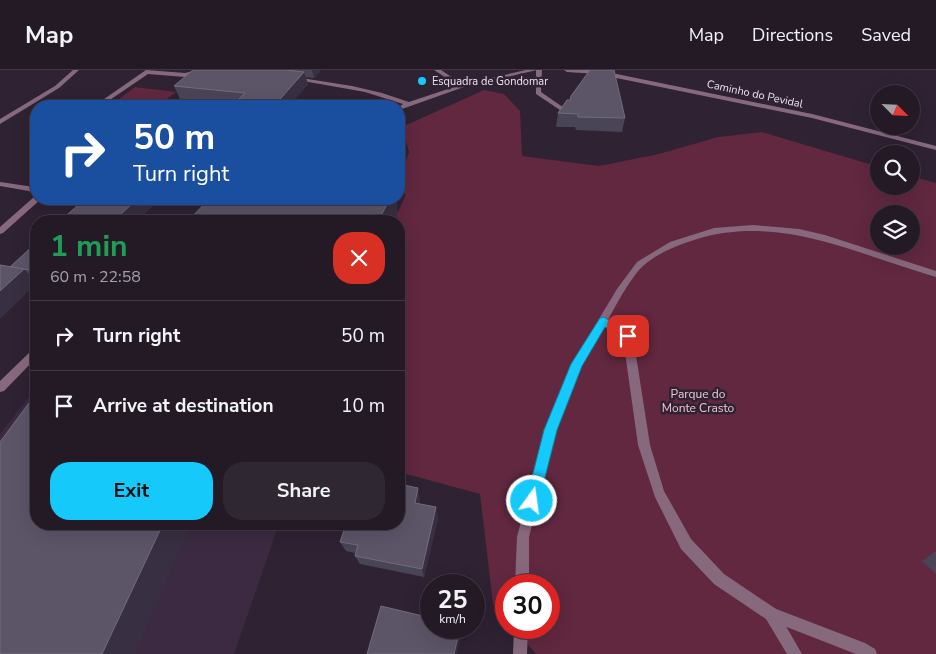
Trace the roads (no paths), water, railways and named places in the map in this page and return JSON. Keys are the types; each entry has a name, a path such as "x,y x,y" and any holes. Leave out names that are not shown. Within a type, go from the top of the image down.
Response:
{"street":[{"path":"36,100 57,87 76,70"},
{"path":"106,100 149,71 185,75 206,70"},
{"path":"437,70 462,86"},
{"path":"405,105 462,86 534,70"},
{"path":"539,70 538,93 565,111"},
{"name":"Caminho do Pevidal","path":"567,70 597,72 812,116 936,148"},
{"path":"283,78 346,85 380,93 398,100"},
{"path":"0,122 30,104"},
{"path":"0,184 30,190"},
{"path":"0,231 30,205"},
{"path":"522,574 523,537 551,430 577,364 620,291 640,264 673,244 714,232 753,228 799,232 834,240 936,274"},
{"path":"604,321 628,336 644,445 659,493 686,544 719,580 771,614 860,648 870,654"},
{"path":"0,388 30,358"},
{"path":"771,614 795,654"},
{"path":"520,654 521,639"}],"place":[{"name":"Esquadra de Gondomar","path":"422,81"}],"park label":[{"name":"Parque do Monte Crasto","path":"698,401"}]}
